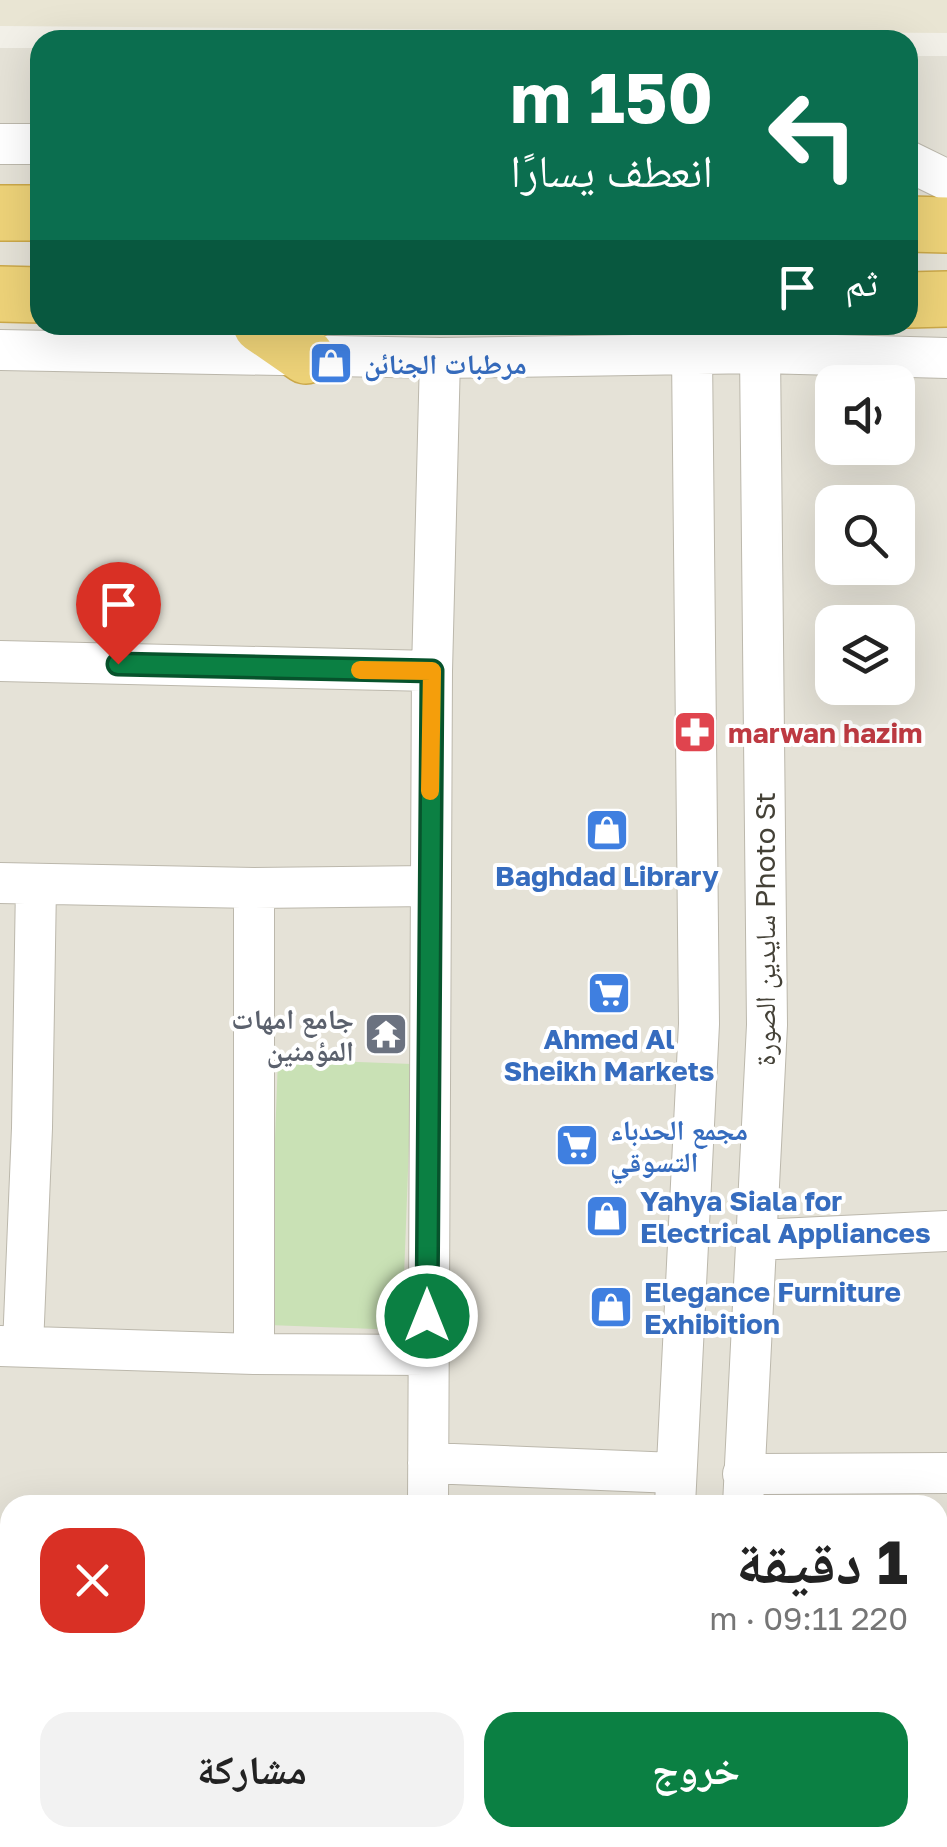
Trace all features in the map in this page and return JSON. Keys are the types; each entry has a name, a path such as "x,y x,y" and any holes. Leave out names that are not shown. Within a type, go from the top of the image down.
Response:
{"highway":[{"path":"0,213 30,213"},
{"path":"918,224 947,225"},
{"path":"0,294 30,295"},
{"path":"918,300 947,300"},
{"path":"276,335 306,356"}],"street":[{"path":"0,144 30,144"},
{"path":"918,166 947,180"},
{"path":"0,350 440,358 760,353 947,358"},
{"name":"سايدين الصورة Photo St","path":"743,1490 767,1026 760,353"},
{"path":"428,1463 675,1489 699,1024 692,354"},
{"path":"428,1495 432,671 440,358"},
{"path":"0,661 432,671"},
{"path":"427,1355 12,1346 18,884 430,886"},
{"path":"254,888 254,1354"},
{"path":"756,1240 947,1231"},
{"path":"743,1490 947,1473"}],"shaded area":[{"path":"0,0 947,0 947,33 0,26"},
{"path":"0,48 30,48 30,335 918,335 918,56 947,56 947,1495 0,1495"}],"green space":[{"path":"278,1059 412,1064 402,1330 268,1325"}],"slow traffic":[{"path":"360,670 432,671 430,791"}],"place":[{"name":"مرطبات الجنائن","path":"331,363"},
{"name":"marwan hazim","path":"695,732"},
{"name":"Baghdad Library","path":"607,830"},
{"name":"Ahmed Al Sheikh Markets","path":"609,993"},
{"name":"جامع امهات المؤمنين","path":"386,1034"},
{"name":"مجمع الحدباء التسوقي","path":"577,1145"},
{"name":"Yahya Siala for Electrical Appliances","path":"607,1216"},
{"name":"Elegance Furniture Exhibition","path":"611,1307"}],"route":[{"path":"118,664 432,671 427,1316"}]}
